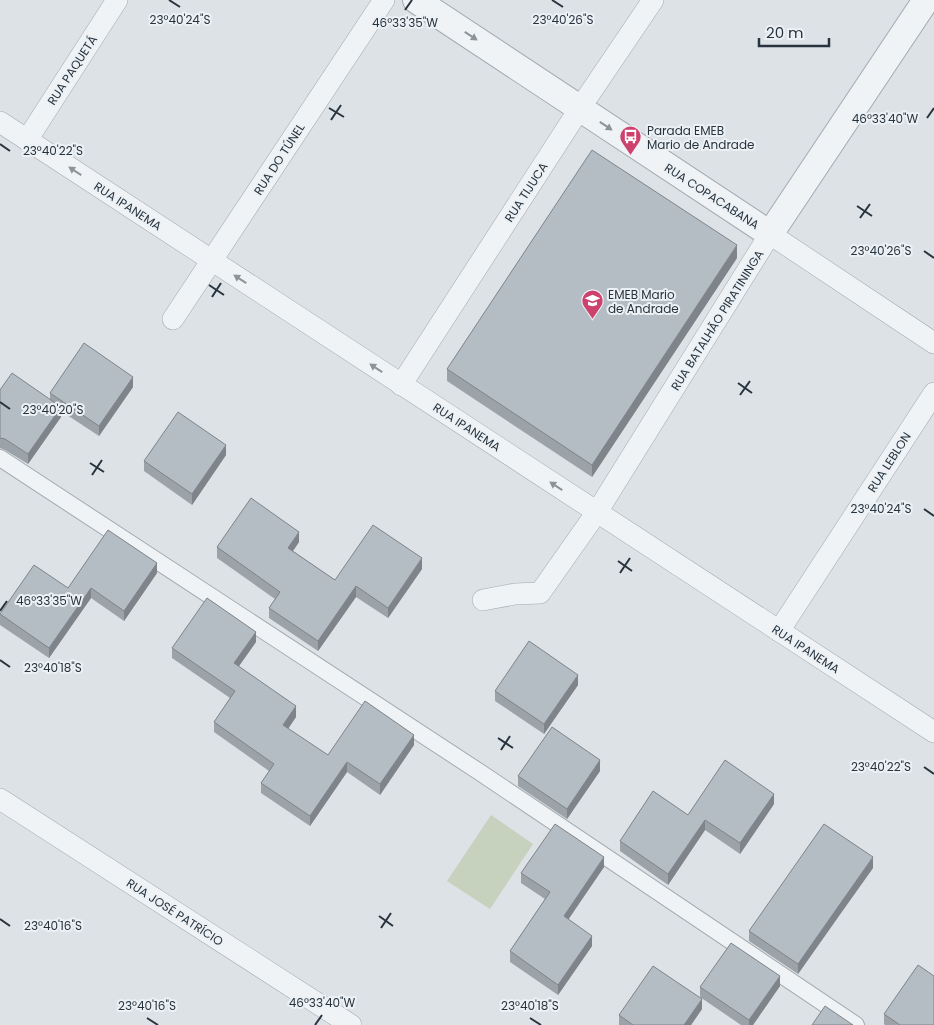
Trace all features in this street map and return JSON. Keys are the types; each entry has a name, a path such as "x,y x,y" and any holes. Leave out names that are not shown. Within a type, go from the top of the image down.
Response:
{"street":[{"name":"RUA PAQUETÁ","path":"27,140 117,0"},
{"name":"RUA DO TÚNEL","path":"174,319 384,0"},
{"name":"RUA COPACABANA","path":"416,0 934,343"},
{"name":"RUA TIJUCA","path":"401,385 580,108 653,0"},
{"name":"RUA BATALHÃO PIRATININGA","path":"483,600 515,594 540,593 597,512 770,234 926,0"},
{"name":"RUA IPANEMA","path":"0,122 934,732"},
{"name":"RUA LEBLON","path":"778,631 934,393"},
{"path":"0,458 481,773 856,1025"},
{"name":"RUA JOSÉ PATRÍCIO","path":"0,799 351,1025"}],"green space":[{"path":"491,815 533,844 490,909 447,881"}],"building":[{"name":"EMEB Mario de Andrade","path":"592,150 737,245 592,465 447,369"},
{"path":"84,343 133,377 99,426 50,393"},
{"path":"12,373 61,407 28,454 5,439 0,438 0,390"},
{"path":"178,412 226,445 192,494 144,461"},
{"path":"251,498 299,532 288,548 335,580 373,525 422,558 388,608 356,586 318,641 269,608 280,592 217,547"},
{"path":"108,530 157,563 124,611 91,588 49,648 0,614 34,565 68,588"},
{"path":"207,598 256,632 234,663 296,706 283,725 328,755 365,701 414,735 380,784 347,762 310,816 261,783 274,764 214,722 235,691 172,648"},
{"path":"529,641 578,675 544,724 495,691"},
{"path":"552,727 600,760 567,809 518,776"},
{"path":"725,760 774,794 740,843 705,820 668,874 620,841 653,791 688,815"},
{"path":"555,824 604,857 564,916 592,936 558,985 510,951 550,892 521,873"},
{"path":"824,824 873,857 798,964 749,931"},
{"path":"731,943 780,976 749,1020 700,987"},
{"path":"918,965 934,976 934,1025 900,1025 884,1014"},
{"path":"653,966 702,999 684,1025 633,1025 619,1015"},
{"path":"825,1006 853,1025 812,1025"}],"place":[{"name":"Parada EMEB Mario de Andrade","path":"631,156"},
{"name":"EMEB Mario de Andrade","path":"592,320"}]}
